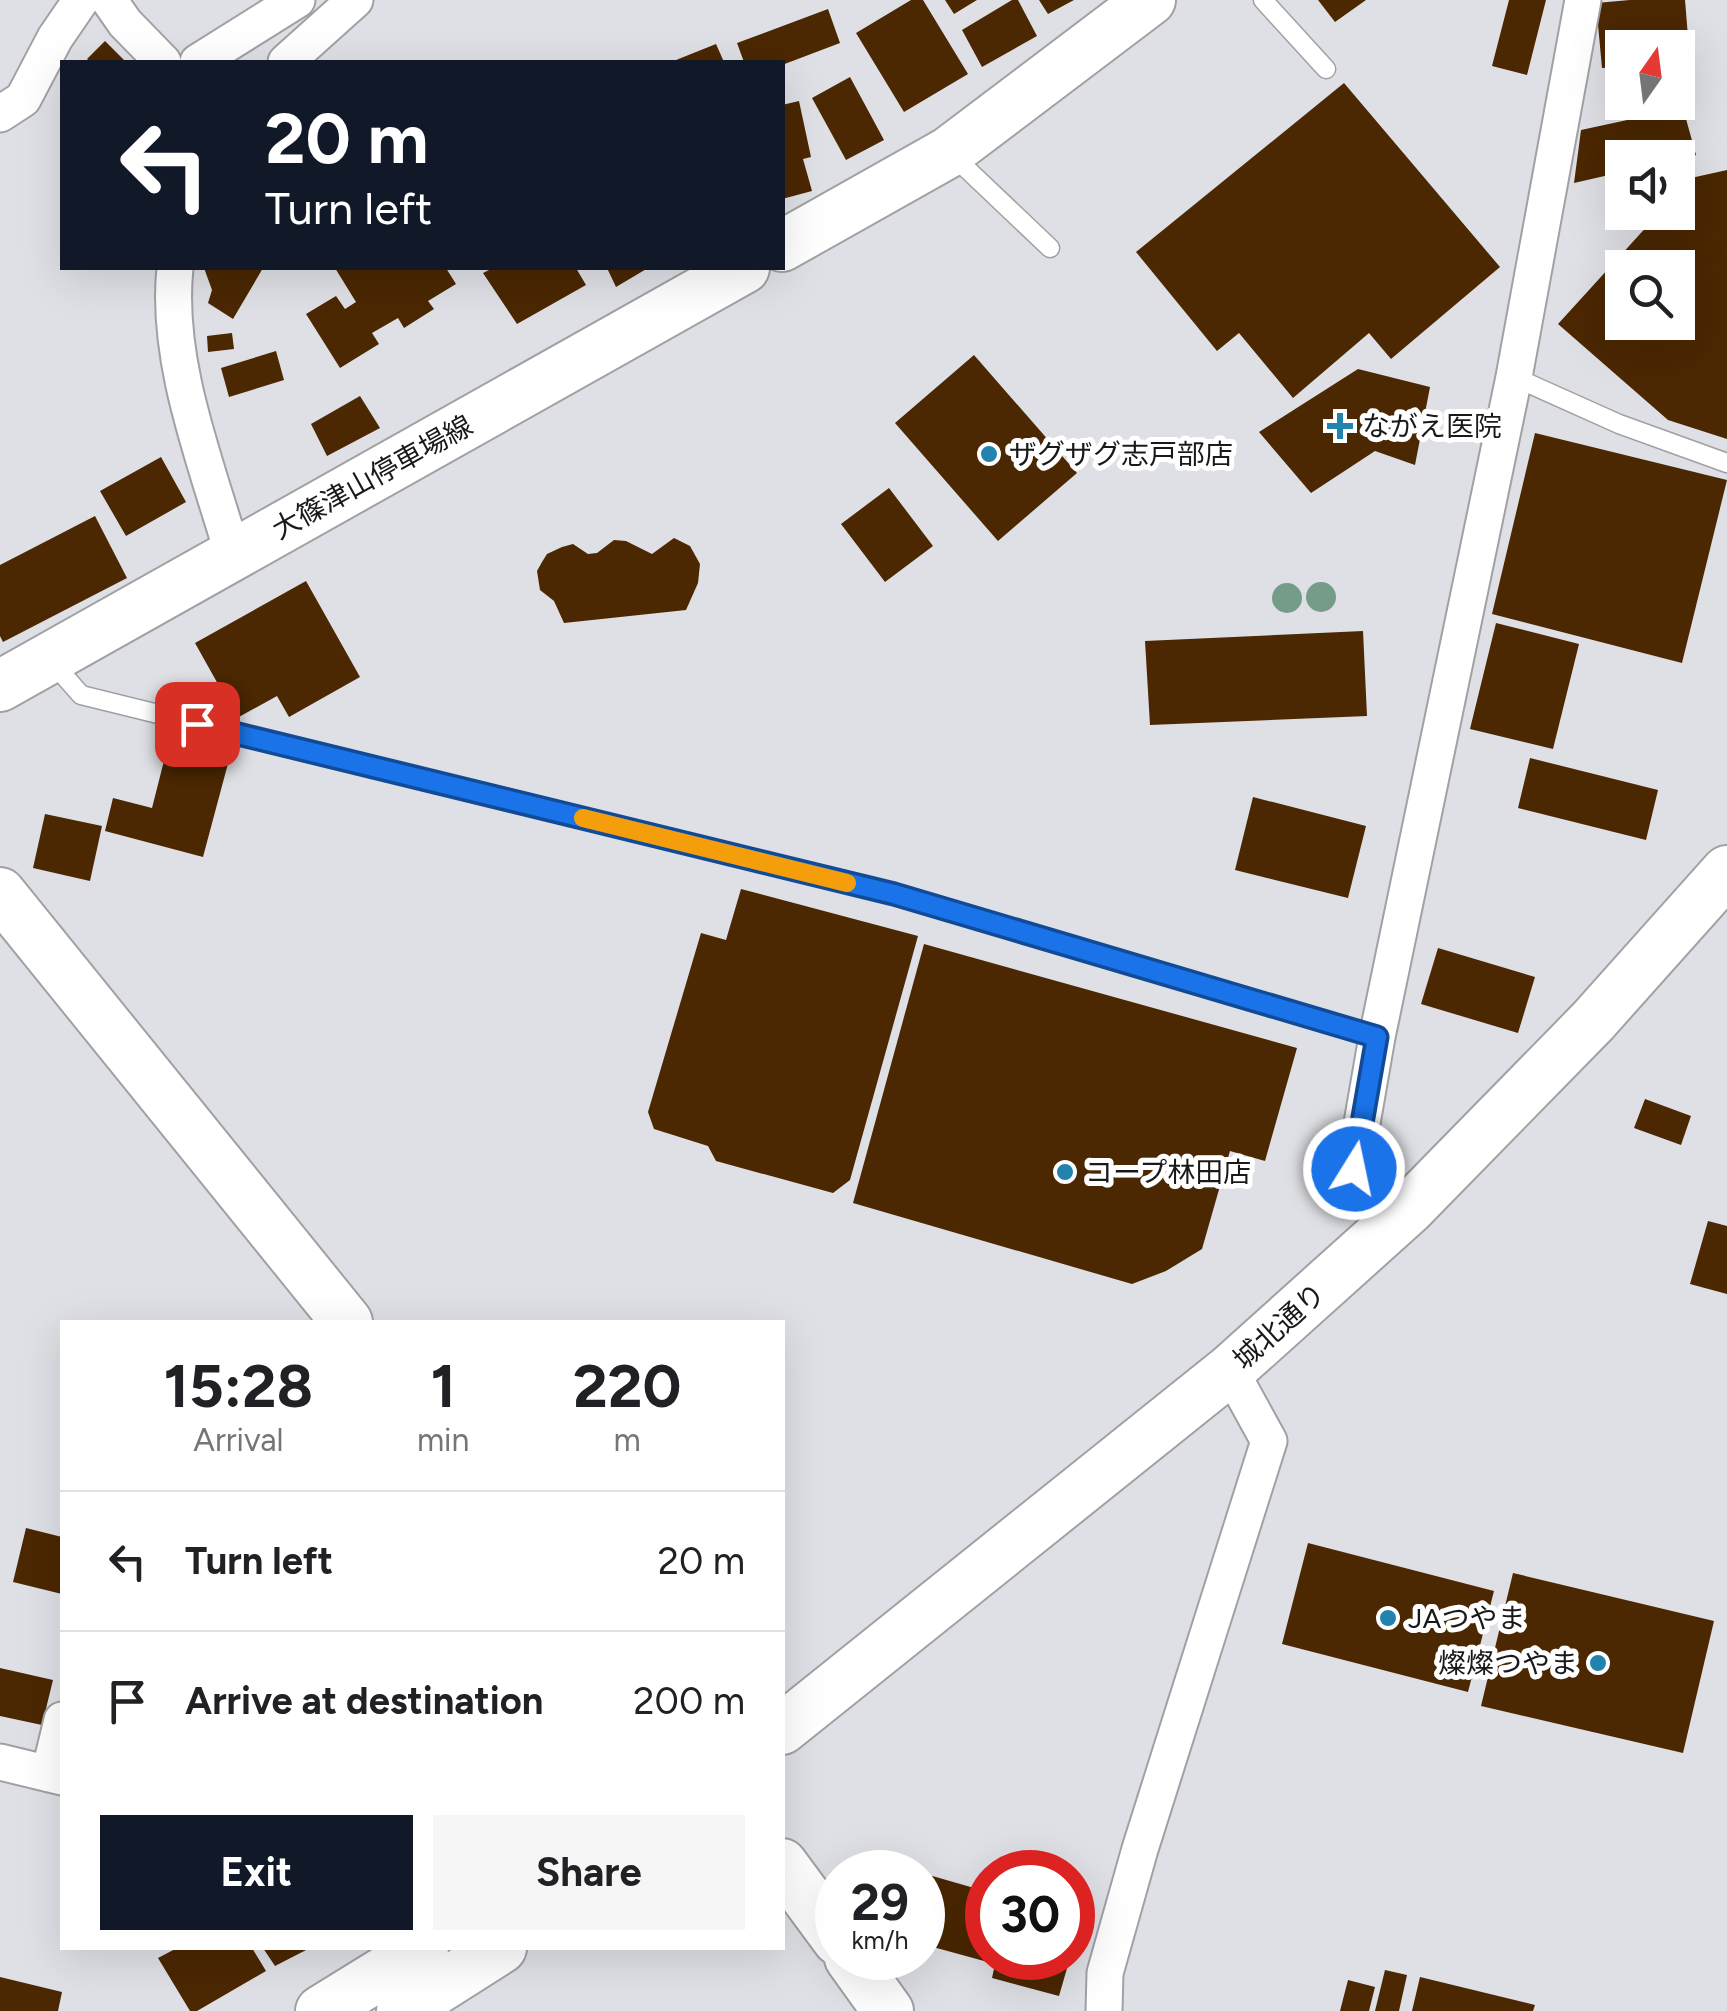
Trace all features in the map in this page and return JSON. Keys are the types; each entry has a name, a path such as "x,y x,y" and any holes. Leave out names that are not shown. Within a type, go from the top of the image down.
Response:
{"street":[{"path":"0,114 23,99 55,38 82,0"},
{"path":"109,0 125,24 161,60"},
{"path":"201,60 297,0"},
{"path":"288,60 355,0"},
{"path":"785,244 949,152 1150,0"},
{"path":"1408,1210 1354,1169 1377,1037 1514,378 1583,0"},
{"path":"174,270 172,292 179,366 233,555"},
{"name":"大篠津山停車場線","path":"0,686 740,270"},
{"name":"城北通り","path":"785,1728 1230,1370 1408,1210 1593,1021 1727,872"},
{"path":"0,893 345,1320"},
{"path":"1104,2011 1105,1973 1140,1849 1268,1441 1230,1370"},
{"path":"0,1762 56,1775 60,1738"},
{"path":"785,1868 815,1909"},
{"path":"322,2011 419,1950"},
{"path":"402,2011 498,1950"},
{"path":"866,1980 888,2011"}],"lane":[{"path":"1263,0 1326,69"},
{"path":"949,152 1050,248"},
{"path":"1514,378 1619,424 1727,463"},
{"path":"49,658 81,696 894,894 1377,1037"}],"building":[{"path":"911,0 923,0 968,74 904,112 856,33"},
{"path":"945,0 977,0 954,14"},
{"path":"1018,0 1037,36 982,67 962,30"},
{"path":"1039,0 1074,0 1048,14"},
{"path":"1318,0 1366,0 1335,22"},
{"path":"1509,0 1546,0 1527,75 1492,66"},
{"path":"1685,0 1687,30 1605,30 1602,68 1596,3"},
{"path":"828,9 840,43 785,64 785,60 743,60 737,43"},
{"path":"105,41 124,60 88,60"},
{"path":"716,44 723,60 676,60"},
{"path":"850,77 884,140 846,160 812,98"},
{"path":"1344,83 1500,267 1391,359 1369,333 1293,398 1239,333 1217,351 1136,252"},
{"path":"799,101 811,157 803,159 812,191 785,198 785,104"},
{"path":"1627,120 1686,120 1692,140 1605,140 1605,176 1574,183 1581,130"},
{"path":"1727,170 1727,439 1668,420 1558,324 1605,272 1605,340 1695,340 1695,250 1625,250 1644,230 1695,230 1695,177"},
{"path":"205,270 262,270 233,319 208,303 212,290"},
{"path":"336,270 447,270 456,284 428,301 434,309 404,328 398,318 372,333 379,344 340,368 306,314 336,296 345,309 356,302"},
{"path":"577,270 586,285 517,324 483,273"},
{"path":"608,270 645,270 616,287"},
{"path":"232,333 234,349 208,352 207,336"},
{"path":"276,351 284,380 229,397 221,368"},
{"path":"974,355 1077,473 998,541 895,423"},
{"path":"1358,369 1430,387 1415,465 1375,451 1311,493 1259,432"},
{"path":"360,396 380,428 327,456 311,424"},
{"path":"1535,433 1727,480 1682,663 1492,614"},
{"path":"161,457 186,502 126,536 100,491"},
{"path":"889,488 933,546 885,582 841,524"},
{"path":"95,516 127,578 3,642 0,565"},
{"path":"674,538 690,546 700,564 698,583 686,610 564,623 554,601 540,590 537,571 547,554 562,547 573,544 588,554 597,553 614,540 626,541 652,554"},
{"path":"306,581 360,677 289,717 277,696 237,718 195,643"},
{"path":"1496,623 1579,644 1553,749 1470,729"},
{"path":"1363,631 1367,716 1150,725 1145,641"},
{"path":"169,741 230,756 203,857 105,831 113,798 152,808"},
{"path":"1530,758 1658,790 1646,840 1518,808"},
{"path":"1253,797 1366,826 1348,898 1235,870"},
{"path":"45,814 102,826 90,881 33,868"},
{"path":"741,889 918,936 850,1180 833,1193 716,1161 708,1146 654,1129 648,1112 701,933 726,940"},
{"path":"924,944 1297,1048 1265,1161 1230,1151 1202,1249 1166,1271 1132,1284 853,1203"},
{"path":"1438,948 1535,977 1518,1033 1421,1004"},
{"path":"1645,1099 1691,1116 1681,1145 1634,1128"},
{"path":"1708,1221 1727,1226 1727,1294 1690,1284"},
{"path":"26,1528 60,1536 60,1594 13,1582"},
{"name":"JAつやま","path":"1308,1543 1494,1591 1468,1692 1282,1644"},
{"name":"燦燦つやま","path":"1513,1573 1714,1621 1683,1753 1481,1706"},
{"path":"0,1668 53,1680 42,1725 0,1716"},
{"path":"945,1880 965,1885 965,1956 945,1950"},
{"path":"173,1950 253,1950 266,1971 197,2011 190,2011 158,1958"},
{"path":"264,1950 306,1950 275,1966"},
{"path":"1385,1970 1407,1975 1399,2011 1375,2011"},
{"path":"0,1977 62,1992 58,2011 0,2011"},
{"path":"1420,1977 1535,2005 1533,2011 1412,2011"},
{"path":"999,1980 1064,1980 1059,1996"},
{"path":"1348,1980 1375,1987 1369,2011 1340,2011"}],"slow traffic":[{"path":"583,818 847,883"}],"place":[{"name":"ながえ医院","path":"1340,426"},
{"name":"ザグザグ志戸部店","path":"989,454"},
{"name":"コープ林田店","path":"1065,1172"},
{"name":"JAつやま","path":"1388,1618"},
{"name":"燦燦つやま","path":"1598,1663"}],"route":[{"path":"197,724 894,894 1377,1037 1354,1169"}]}
